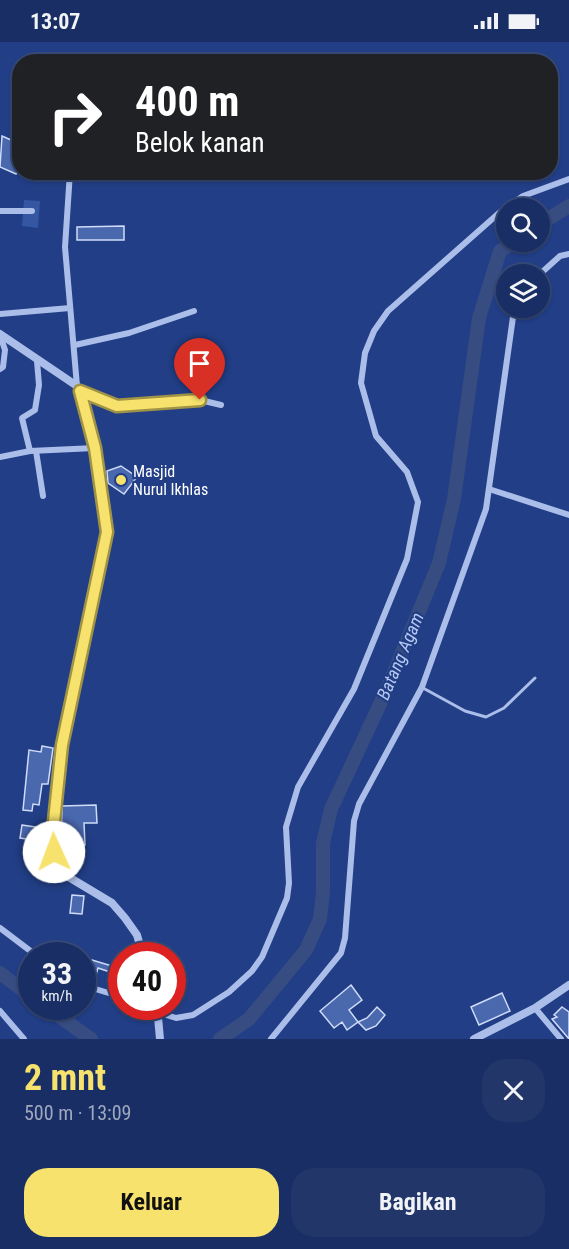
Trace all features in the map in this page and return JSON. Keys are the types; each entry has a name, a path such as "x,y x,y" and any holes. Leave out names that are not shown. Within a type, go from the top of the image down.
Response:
{"street":[{"path":"186,1016 193,1015 230,992 252,971 262,957 287,898 289,882 286,827 298,787 354,689 407,559 418,502 407,472 376,436 361,383 365,353 375,331 388,311 499,213 523,196 569,179"},
{"path":"69,180 65,247 70,308 79,388 95,448 107,532 62,745 54,821 54,852 67,876 112,903 125,918 138,942"},
{"path":"0,211 32,211"},
{"path":"550,265 560,256 569,254"},
{"path":"0,314 70,308"},
{"path":"75,345 129,333 194,311"},
{"path":"271,1039 341,953 345,938 354,821 359,804 422,687 486,509 513,318"},
{"path":"0,335 79,388 117,406 200,400 221,405"},
{"path":"0,335 5,350 3,368 0,369"},
{"path":"37,361 39,385 35,410 22,418 33,451 43,496"},
{"path":"0,457 33,451 95,448"},
{"path":"489,489 569,515"},
{"path":"0,928 18,942"},
{"path":"474,1039 535,1008 569,985"},
{"path":"535,1008 561,1039"},
{"path":"0,1011 24,1039"},
{"path":"159,1020 160,1039"}],"lane":[{"path":"422,687 465,711 486,717 504,708 535,678"}],"shaded area":[{"path":"24,200 40,201 38,228 22,226"}],"building":[{"path":"2,136 12,140 12,172 0,167"},
{"path":"124,226 124,240 77,240 77,227"},
{"name":"Masjid Nurul Ikhlas","path":"121,466 137,477 124,494 108,483 107,471"},
{"path":"42,746 53,748 48,784 42,784 39,805 33,804 32,811 23,810 29,750 41,752"},
{"path":"96,805 97,823 84,823 85,845 61,846 62,806"},
{"path":"22,825 42,828 40,841 20,838"},
{"path":"31,855 47,858 45,870 30,868"},
{"path":"72,895 84,896 82,914 70,913"},
{"path":"96,961 108,965 108,971 98,968 96,975"},
{"path":"351,985 362,1000 349,1010 358,1022 347,1030 342,1022 334,1028 320,1011"},
{"path":"502,993 510,1011 479,1025 471,1007"},
{"path":"377,1007 385,1015 376,1026 366,1030 358,1022 367,1018"},
{"path":"562,1007 569,1012 569,1039 552,1019 557,1017 554,1015"}],"waterway":[{"name":"Batang Agam","path":"550,218 569,206"},
{"name":"Batang Agam","path":"220,1039 249,1019 306,950 320,919 323,892 323,843 331,809 387,689 439,563 454,499 479,318 500,252"},
{"name":"Batang Agam","path":"0,973 18,986"},
{"name":"Batang Agam","path":"65,1020 91,1039"}],"place":[{"name":"Masjid Nurul Ikhlas","path":"121,480"}],"route":[{"path":"54,852 54,821 62,745 107,532 95,448 80,391 117,406 200,400"}]}
